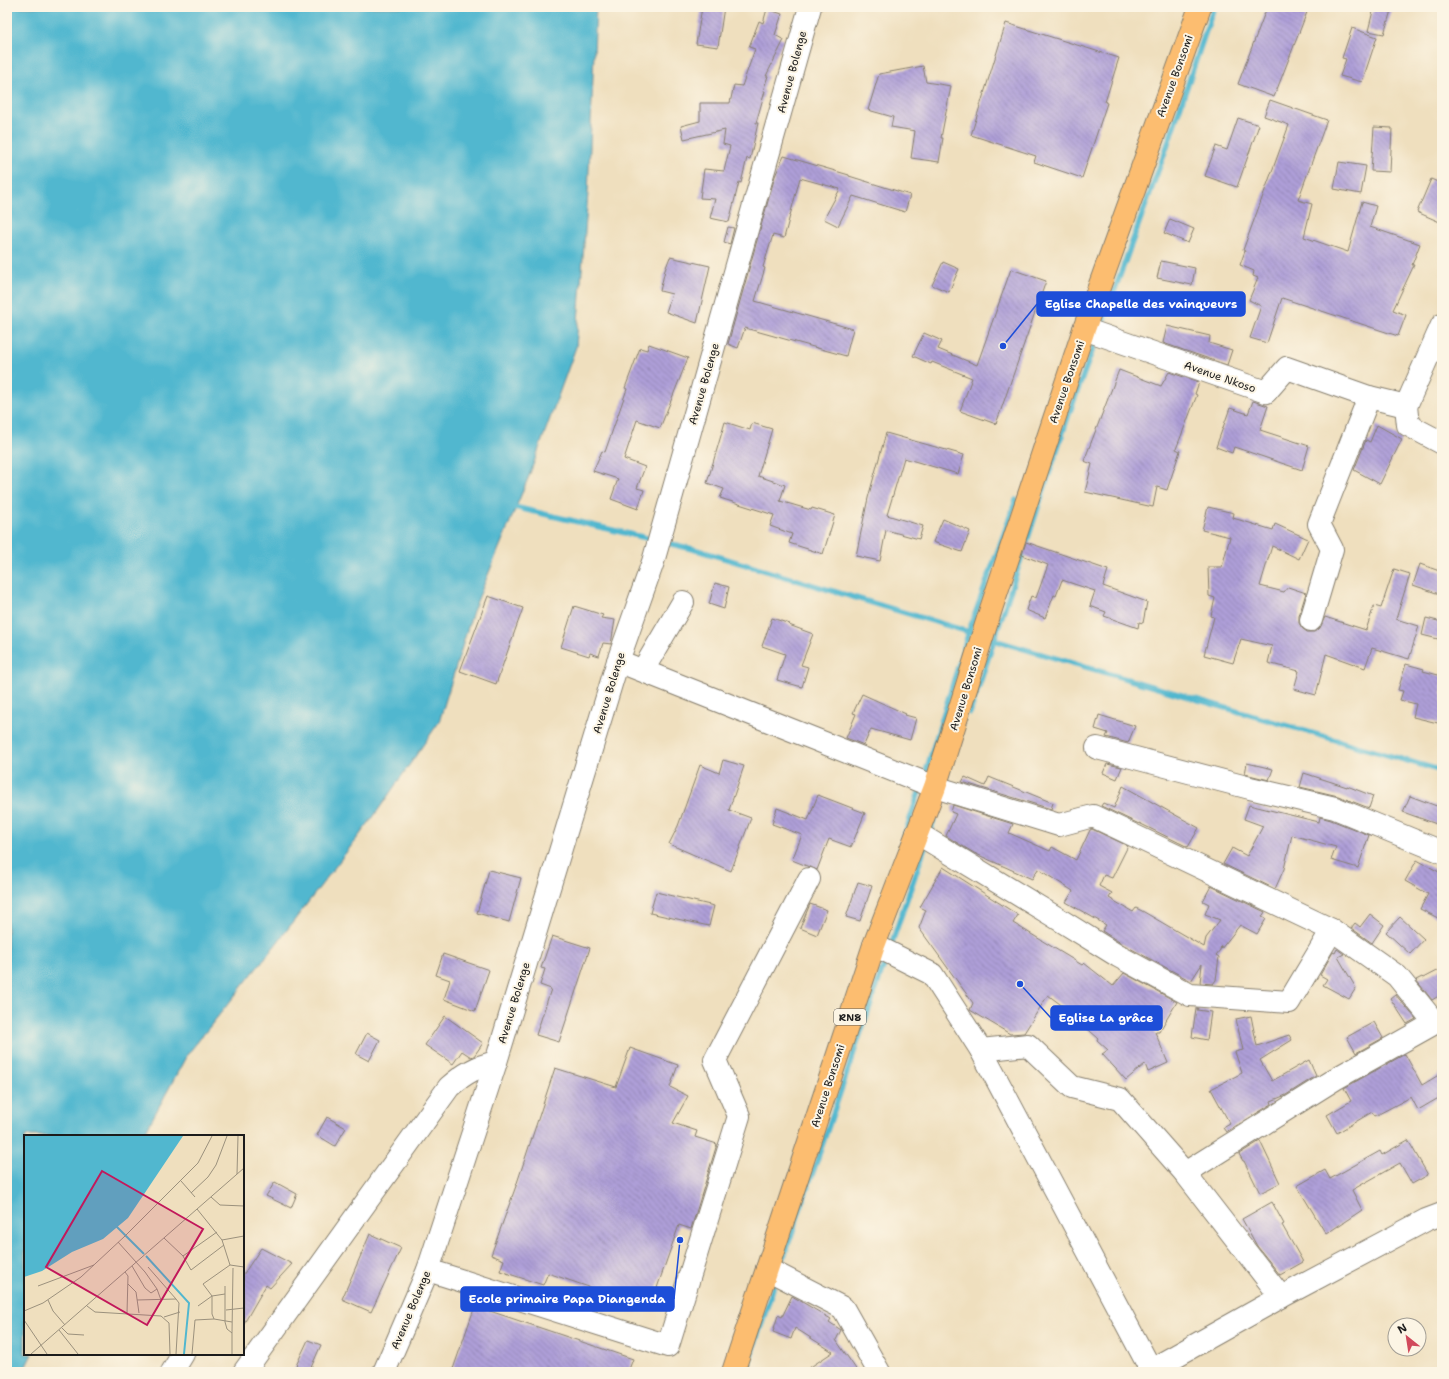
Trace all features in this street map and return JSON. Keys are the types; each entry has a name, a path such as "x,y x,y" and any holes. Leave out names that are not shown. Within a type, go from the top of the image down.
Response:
{"main road":[{"name":"Avenue Bonsomi","path":"734,1372 874,945 935,787 991,609 1084,329 1200,7"}],"street":[{"name":"Avenue Bolenge","path":"384,1372 428,1270 496,1062 618,661 653,562 810,7"},
{"path":"1442,325 1406,406 1408,425 1442,443"},
{"name":"Avenue Nkoso","path":"1084,329 1266,392 1287,368 1369,397 1406,406"},
{"path":"1311,620 1332,549 1319,524 1369,397"},
{"path":"643,670 683,602"},
{"path":"618,661 935,787 1059,825 1094,816 1332,930 1397,976 1439,1021 1335,1079 1185,1173"},
{"path":"1097,748 1250,788 1335,808 1442,852"},
{"path":"917,833 1118,956 1190,995 1289,1002 1332,930"},
{"path":"428,1270 668,1346 739,1116 715,1060 809,878"},
{"path":"874,945 932,974 980,1050 1149,1371 1281,1297 1426,1220 1442,1214"},
{"path":"980,1050 1028,1046 1072,1087 1120,1099 1185,1173 1281,1297"},
{"path":"244,1372 449,1087 465,1074 480,1066 496,1062"},
{"path":"767,1269 843,1308 879,1372"},
{"path":"172,1372 182,1355"}],"water":[{"path":"7,7 596,7 588,193 576,347 529,476 473,611 439,722 374,816 277,943 187,1055 144,1135 24,1135 24,1355 32,1355 23,1372 7,1372"}],"building":[{"path":"702,7 724,7 718,47 696,44"},
{"path":"1267,7 1309,7 1274,97 1238,84"},
{"path":"1374,7 1392,7 1384,34 1368,31"},
{"path":"767,9 782,14 775,35 784,40 766,76 768,76 756,123 758,123 750,159 747,158 741,183 739,182 729,222 710,218 715,199 700,198 704,169 724,171 730,146 723,144 725,130 684,139 681,126 700,121 700,103 730,103 734,85 742,86 755,49 749,47 759,21 763,23"},
{"path":"1006,23 1119,58 1105,102 1107,103 1082,178 1034,162 1036,156 971,135"},
{"path":"1352,28 1377,37 1362,82 1340,76 1346,59 1342,58"},
{"path":"923,66 926,82 951,86 941,138 943,138 939,162 911,158 915,131 891,127 893,117 868,110 879,74"},
{"path":"1270,100 1327,120 1298,200 1312,204 1304,237 1348,252 1362,202 1376,206 1370,227 1420,244 1412,265 1414,265 1393,310 1406,315 1398,336 1282,298 1267,343 1250,338 1261,306 1249,300 1258,278 1253,276 1254,271 1240,265 1245,251 1243,250 1289,125 1264,116"},
{"path":"1238,118 1259,125 1237,187 1205,176 1216,146 1227,150"},
{"path":"1374,127 1392,128 1390,172 1371,171"},
{"path":"784,156 910,195 905,212 853,196 838,226 824,219 840,189 800,178 784,238 773,235 763,267 765,268 755,301 853,329 846,356 745,328 738,348 728,344 775,176"},
{"path":"1339,162 1366,166 1361,194 1334,189"},
{"path":"1431,179 1442,184 1442,223 1417,212"},
{"path":"1170,219 1194,229 1188,243 1164,233"},
{"path":"728,227 734,228 730,244 724,242"},
{"path":"670,257 710,266 697,323 666,312 672,294 660,291"},
{"path":"1161,261 1195,268 1192,285 1157,278"},
{"path":"943,262 959,269 949,292 932,285"},
{"path":"1011,269 1046,281 996,424 960,411 972,378 932,362 931,364 913,356 924,333 942,341 938,349 977,365"},
{"path":"1167,326 1210,336 1209,343 1232,350 1227,365 1163,343"},
{"path":"649,344 688,358 660,428 637,420 624,459 645,467 637,488 644,490 638,509 611,499 618,479 593,471 602,451 605,452 627,389 625,388 640,348 647,350"},
{"path":"1119,370 1161,386 1169,372 1199,382 1195,394 1197,395 1176,449 1180,451 1167,490 1157,487 1153,507 1085,492 1092,464 1084,461"},
{"path":"1253,401 1268,406 1260,430 1309,446 1302,470 1234,447 1232,453 1216,447 1230,408 1248,414"},
{"path":"725,422 750,430 752,423 772,429 758,476 785,485 780,501 835,515 823,554 789,543 792,534 770,526 774,515 720,498 724,489 707,483"},
{"path":"1377,425 1402,439 1380,484 1354,470 1366,440 1370,442"},
{"path":"886,433 964,455 958,474 904,458 887,515 923,526 919,539 886,530 880,561 856,556 868,498"},
{"path":"1208,507 1234,513 1233,518 1273,530 1275,524 1308,539 1299,559 1272,546 1260,586 1284,592 1288,587 1306,593 1299,616 1299,623 1307,632 1314,632 1319,629 1325,617 1366,630 1374,606 1381,608 1394,569 1410,574 1396,619 1419,626 1409,659 1372,648 1365,668 1326,654 1316,695 1294,689 1299,671 1268,663 1272,646 1241,639 1233,663 1204,655 1214,617 1211,616 1215,598 1209,596 1208,567 1222,567 1230,537 1202,530"},
{"path":"943,519 970,531 962,552 933,542"},
{"path":"1026,542 1108,570 1103,586 1147,602 1143,623 1139,622 1138,628 1104,616 1106,612 1090,606 1095,591 1062,580 1045,618 1026,610 1031,596 1036,598 1048,565 1022,555"},
{"path":"1420,564 1442,572 1442,595 1413,585"},
{"path":"715,583 729,587 724,609 709,604"},
{"path":"488,596 523,608 496,684 460,671"},
{"path":"574,606 603,615 601,618 615,620 611,644 603,643 599,656 590,653 589,656 561,647"},
{"path":"772,618 813,634 801,665 808,667 802,687 777,680 785,654 762,646"},
{"path":"1426,618 1442,622 1442,640 1422,635"},
{"path":"1406,664 1424,669 1423,671 1442,676 1442,724 1413,717 1416,704 1400,700 1403,691 1398,690"},
{"path":"862,694 906,714 905,715 916,718 910,740 871,729 864,745 846,738 856,714 853,713"},
{"path":"1099,715 1135,726 1128,743 1106,737 1108,733 1095,729"},
{"path":"723,760 744,766 729,810 751,818 731,871 669,844 678,826 700,765 719,773"},
{"path":"1247,763 1273,769 1269,780 1245,774"},
{"path":"1107,764 1122,767 1117,779 1103,773"},
{"path":"1304,773 1347,786 1373,796 1369,808 1338,796 1300,787"},
{"path":"965,777 985,786 989,777 1053,803 1051,809 962,782"},
{"path":"1123,786 1199,828 1188,847 1101,806 1103,803 1114,808"},
{"path":"818,795 865,813 851,847 829,839 817,870 792,860 802,835 772,824 777,808 808,820"},
{"path":"1410,796 1442,808 1442,826 1403,812"},
{"path":"953,805 1013,824 1009,833 1050,851 1052,847 1076,860 1090,830 1092,829 1128,846 1112,878 1104,875 1099,886 1112,893 1109,898 1133,912 1136,908 1204,947 1206,938 1220,920 1205,914 1209,904 1203,901 1211,886 1265,912 1262,917 1266,919 1257,934 1240,925 1221,949 1221,946 1216,955 1219,957 1216,980 1213,984 1200,983 1202,964 1191,981 1124,945 1102,931 1106,925 1066,902 1073,891 1038,869 1032,879 974,853 946,836 956,814 951,812"},
{"path":"1249,805 1319,822 1320,817 1369,835 1358,868 1331,860 1336,847 1292,835 1284,869 1275,889 1223,864 1232,848 1247,856 1263,826 1244,819"},
{"path":"1417,860 1439,872 1442,867 1442,911 1438,918 1420,909 1428,894 1405,881"},
{"path":"943,867 1018,915 1013,923 1082,965 1084,963 1113,986 1124,973 1177,1002 1159,1032 1155,1032 1168,1063 1148,1072 1145,1064 1126,1080 1102,1054 1108,1050 1097,1040 1098,1038 1082,1024 1084,1022 1048,995 1024,1033 1010,1034 970,1010 973,1003 919,928 926,910 920,907"},
{"path":"489,870 521,878 509,922 477,913"},
{"path":"858,882 872,886 860,921 846,917"},
{"path":"656,892 714,906 709,926 650,913"},
{"path":"810,904 827,910 817,935 800,928"},
{"path":"1370,914 1384,925 1372,943 1351,928 1355,923 1360,927"},
{"path":"1400,917 1424,939 1410,954 1386,932"},
{"path":"552,936 590,948 559,1042 536,1035 551,989 540,985 545,969 541,968"},
{"path":"1337,949 1344,954 1338,957 1356,988 1349,999 1323,985 1327,979 1320,975 1333,952 1335,953"},
{"path":"443,954 489,970 475,1011 444,999 450,980 436,975"},
{"path":"1442,968 1442,994 1432,1000 1416,980"},
{"path":"1395,994 1416,1019 1407,1024 1390,998"},
{"path":"1196,1008 1198,1008 1197,1010 1211,1012 1207,1040 1192,1037"},
{"path":"445,1016 483,1043 474,1056 471,1057 462,1051 453,1064 425,1045"},
{"path":"1251,1016 1257,1046 1289,1035 1292,1040 1260,1060 1272,1081 1309,1060 1316,1076 1286,1095 1271,1101 1272,1104 1226,1132 1223,1128 1230,1124 1211,1089 1242,1073 1235,1052 1243,1050 1236,1019"},
{"path":"1374,1022 1383,1038 1356,1053 1347,1037"},
{"path":"367,1033 380,1040 369,1061 356,1054"},
{"path":"630,1048 678,1065 670,1087 688,1096 673,1123 697,1131 695,1137 717,1144 691,1229 679,1225 650,1308 548,1273 543,1285 500,1271 504,1260 491,1255 516,1186 555,1068 616,1087"},
{"path":"1405,1054 1422,1085 1442,1073 1442,1096 1418,1110 1411,1097 1375,1116 1372,1112 1337,1133 1327,1115 1351,1101 1344,1088"},
{"path":"327,1117 346,1128 335,1146 317,1135"},
{"path":"1408,1140 1428,1175 1412,1184 1400,1163 1352,1190 1362,1210 1326,1234 1297,1186 1325,1170 1330,1179 1380,1151 1382,1155"},
{"path":"1260,1141 1280,1183 1260,1193 1239,1154"},
{"path":"275,1182 297,1194 291,1208 266,1196"},
{"path":"1272,1202 1284,1224 1282,1225 1303,1262 1280,1275 1257,1246 1242,1219"},
{"path":"370,1234 401,1248 371,1312 342,1299"},
{"path":"261,1248 292,1264 270,1288 266,1285 244,1323 244,1274"},
{"path":"792,1296 831,1319 829,1322 841,1330 836,1340 858,1372 803,1372 833,1352 795,1328 791,1339 773,1332 778,1315 782,1317"},
{"path":"475,1306 633,1359 628,1372 452,1372"},
{"path":"308,1340 321,1345 309,1372 293,1372"}],"waterway":[{"path":"1100,330 1165,152 1214,7"},
{"path":"970,713 1069,414 1097,338"},
{"path":"924,778 969,631 1016,500"},
{"path":"510,506 655,540"},
{"path":"663,542 697,550 979,635"},
{"path":"987,638 1442,771"},
{"path":"902,843 921,786"},
{"path":"929,834 938,808"},
{"path":"890,948 926,844"},
{"path":"779,1271 887,956"},
{"path":"746,1372 776,1279"}],"place":[{"name":"Eglise Chapelle des vainqueurs","path":"1003,346"},
{"name":"Eglise La grâce","path":"1020,984"},
{"name":"Ecole primaire Papa Diangenda","path":"680,1240"}]}
